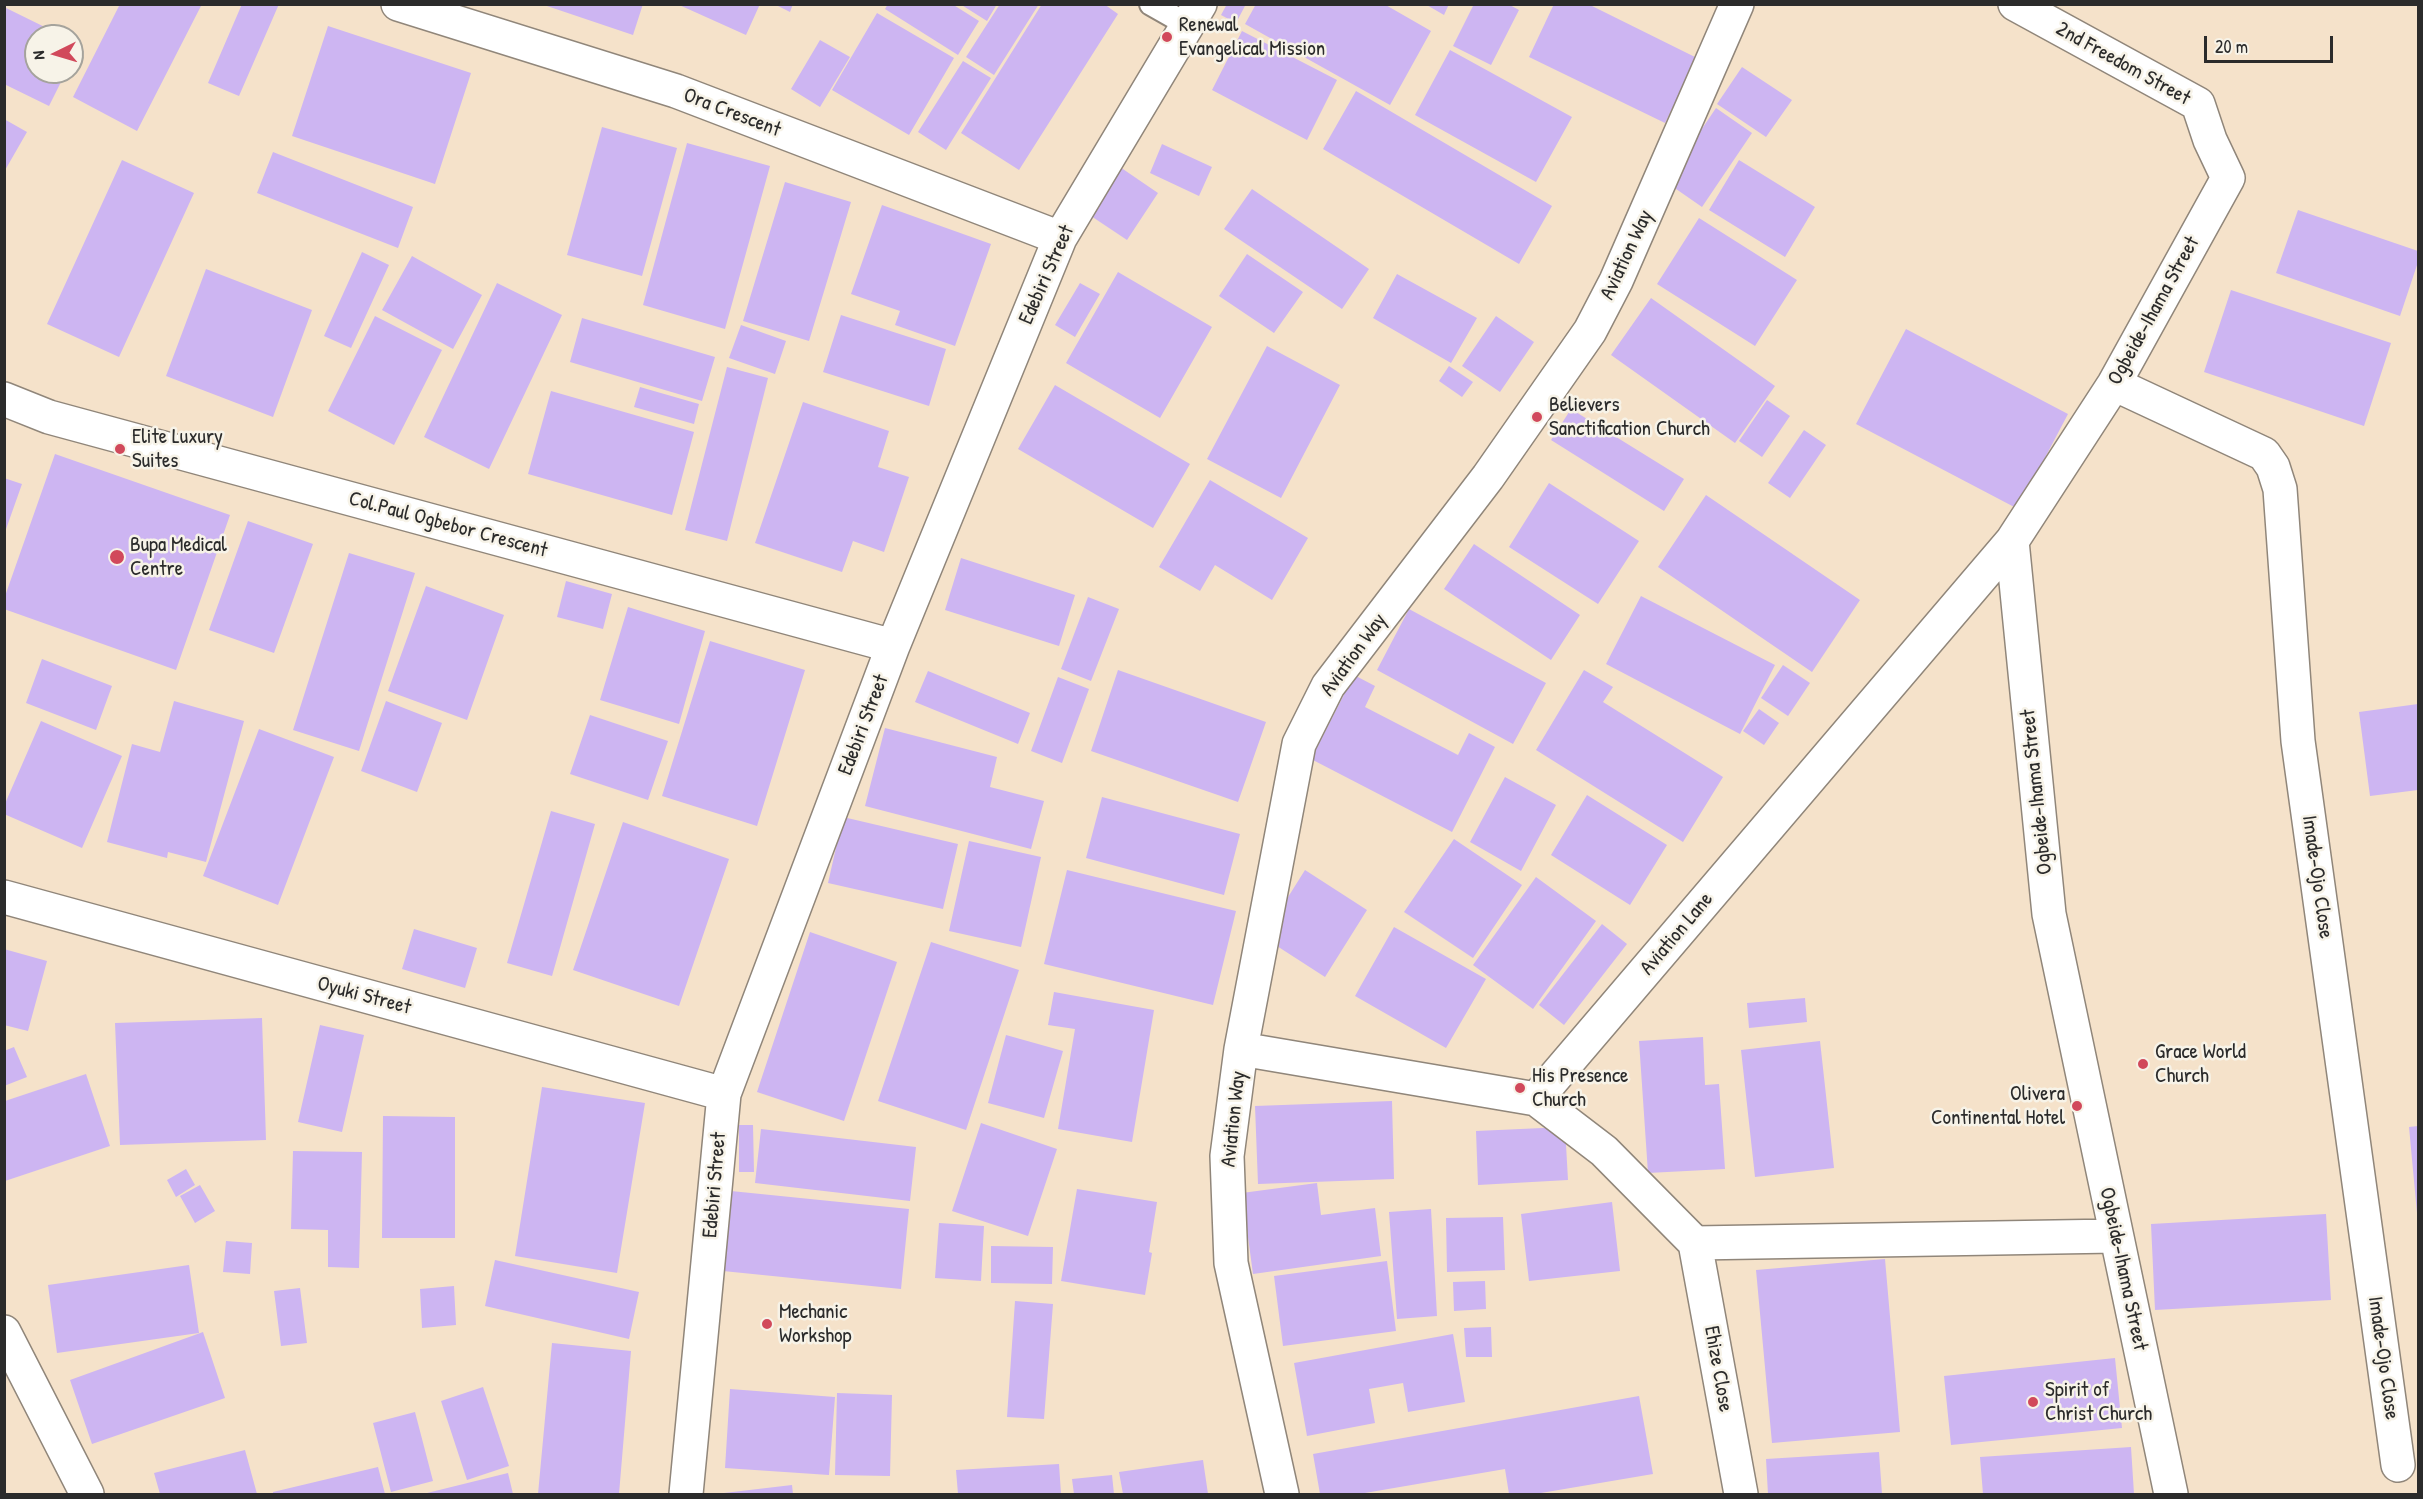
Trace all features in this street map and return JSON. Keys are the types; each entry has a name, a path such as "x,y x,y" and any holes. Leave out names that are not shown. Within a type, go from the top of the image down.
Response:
{"street":[{"name":"Ora Crescent","path":"398,4 676,92 1060,238"},
{"name":"Aviation Way","path":"1282,1494 1231,1263 1227,1156 1241,1049 1299,744 1328,686 1488,477 1590,331 1616,281 1737,4"},
{"name":"2nd Freedom Street","path":"2015,4 2198,104 2210,140"},
{"name":"Edebiri Street","path":"686,1494 724,1094 893,646 1060,238 1194,15"},
{"name":"Ogbeide-Ihama Street","path":"2171,1494 2049,914 2012,541 2114,384 2228,178 2210,140"},
{"name":"Imade-Ojo Close","path":"2114,384 2264,454 2273,467 2280,489 2298,741 2398,1466"},
{"name":"Col.Paul Ogbebor Crescent","path":"4,399 49,417 893,646"},
{"name":"Aviation Lane","path":"1536,1099 2012,541"},
{"name":"Oyuki Street","path":"4,897 724,1094"},
{"path":"1241,1049 1536,1099 1604,1151 1695,1243 2115,1236"},
{"name":"Ehize Close","path":"1695,1243 1741,1494"},
{"path":"4,1332 87,1494"}],"lane":[{"path":"1151,4 1194,15"}],"building":[{"path":"120,4 202,4 137,131 73,97 80,84 84,84 84,75"},
{"path":"242,4 279,4 239,96 208,83"},
{"path":"548,4 643,4 633,35 547,6"},
{"path":"677,4 760,4 746,35"},
{"path":"774,4 793,4 790,12"},
{"path":"888,4 952,4 979,21 958,55 885,9"},
{"path":"960,4 997,4 987,21"},
{"path":"1000,4 1039,4 994,75 966,57"},
{"path":"1042,4 1104,4 1118,14 1019,170 961,133"},
{"path":"1227,4 1246,4 1236,23 1221,15"},
{"path":"1256,4 1384,4 1431,31 1390,105 1245,24"},
{"path":"1425,4 1449,4 1444,15"},
{"path":"1474,4 1508,4 1519,10 1491,65 1453,46"},
{"path":"1554,4 1588,4 1697,58 1665,123 1529,57"},
{"path":"4,7 39,24 24,24 24,84 60,84 49,106 4,84"},
{"path":"877,13 954,58 909,135 832,90"},
{"path":"328,26 471,73 435,184 292,136"},
{"path":"1242,31 1337,80 1307,140 1212,90"},
{"path":"820,40 850,57 820,107 791,89"},
{"path":"1450,50 1572,117 1536,182 1415,115"},
{"path":"963,61 991,78 946,150 918,132"},
{"path":"1742,67 1792,100 1766,137 1717,104"},
{"path":"1356,91 1552,206 1519,264 1323,149"},
{"path":"1716,108 1752,133 1702,207 1666,182"},
{"path":"4,119 27,132 4,172"},
{"path":"602,127 677,148 642,276 567,255"},
{"path":"687,143 770,166 725,329 643,305"},
{"path":"1162,144 1212,167 1199,196 1150,173"},
{"path":"273,152 413,207 398,248 257,193"},
{"path":"122,160 194,193 119,357 47,324"},
{"path":"1739,160 1815,207 1785,257 1709,210"},
{"path":"1117,165 1158,193 1127,240 1085,212"},
{"path":"785,182 851,202 809,341 743,321"},
{"path":"1252,189 1369,269 1342,309 1224,229"},
{"path":"882,205 991,244 955,346 895,325 900,311 851,294"},
{"path":"2298,210 2418,251 2418,262 2400,316 2276,273"},
{"path":"1699,218 1797,280 1755,346 1657,284"},
{"path":"362,252 389,265 351,348 324,336"},
{"path":"1247,254 1303,292 1274,333 1219,296"},
{"path":"412,256 482,295 453,349 382,310"},
{"path":"206,269 312,310 273,417 166,376"},
{"path":"1118,272 1212,327 1160,418 1066,363"},
{"path":"1397,274 1477,318 1451,363 1373,318"},
{"path":"497,283 562,315 489,469 424,437"},
{"path":"1080,283 1100,294 1075,337 1055,325"},
{"path":"2231,290 2391,343 2364,426 2204,372"},
{"path":"1651,298 1775,386 1735,443 1611,355"},
{"path":"841,315 946,349 929,406 823,372"},
{"path":"375,316 442,350 394,445 328,411"},
{"path":"1496,316 1534,342 1500,392 1462,366"},
{"path":"582,318 715,357 702,401 570,362"},
{"path":"741,325 786,341 775,374 729,358"},
{"path":"1906,329 2068,414 2018,509 1856,424"},
{"path":"1267,346 1340,385 1281,498 1207,459"},
{"path":"1449,366 1473,382 1462,397 1439,381"},
{"path":"727,367 768,378 727,541 685,530"},
{"path":"1055,385 1190,464 1153,528 1018,449"},
{"path":"640,387 699,404 694,424 634,407"},
{"path":"551,391 694,432 672,515 528,474"},
{"path":"1767,400 1790,416 1762,457 1739,441"},
{"path":"803,402 889,431 878,467 909,477 884,552 853,541 842,572 755,543"},
{"path":"1571,409 1684,479 1664,511 1551,440"},
{"path":"1804,430 1826,445 1790,498 1768,483"},
{"name":"Bupa Medical Centre","path":"55,454 230,515 176,670 4,609 4,599"},
{"path":"4,478 22,484 5,532 4,532"},
{"path":"1210,480 1308,538 1272,600 1215,565 1200,591 1159,567"},
{"path":"1549,483 1639,541 1598,604 1509,547"},
{"path":"1706,495 1860,600 1812,672 1658,567"},
{"path":"248,521 313,544 274,653 209,630"},
{"path":"1474,544 1580,615 1551,660 1444,589"},
{"path":"349,553 415,573 359,751 293,730"},
{"path":"961,558 1075,595 1059,646 945,610"},
{"path":"566,581 612,594 603,629 557,617"},
{"path":"426,586 504,615 467,720 388,691"},
{"path":"1641,596 1775,665 1740,734 1606,664"},
{"path":"1088,597 1119,609 1091,681 1061,669"},
{"path":"628,607 705,631 679,724 600,700"},
{"path":"1409,609 1546,683 1513,744 1377,670"},
{"path":"710,641 805,670 757,826 662,796"},
{"path":"42,659 112,686 96,730 26,703"},
{"path":"1783,665 1810,683 1788,716 1761,698"},
{"path":"1118,670 1266,722 1238,802 1091,751"},
{"path":"1584,670 1613,687 1603,702 1723,777 1683,842 1536,750"},
{"path":"928,671 1030,713 1018,744 915,702"},
{"path":"1354,675 1375,686 1365,707 1458,755 1469,733 1495,747 1452,832 1311,759"},
{"path":"1058,677 1089,689 1062,763 1031,751"},
{"path":"174,701 244,721 206,862 168,852 167,858 107,842 132,744 160,752"},
{"path":"386,701 442,723 417,792 361,771"},
{"path":"2418,704 2418,790 2370,796 2359,712"},
{"path":"1759,709 1779,723 1764,745 1743,731"},
{"path":"590,715 668,741 648,800 570,774"},
{"path":"41,721 122,756 82,848 4,814 4,806"},
{"path":"885,728 997,757 990,787 1044,801 1031,849 865,806"},
{"path":"259,729 334,757 278,905 203,876"},
{"path":"1505,777 1556,805 1521,871 1470,842"},
{"path":"1587,795 1667,845 1630,905 1551,855"},
{"path":"1102,797 1240,834 1224,895 1086,858"},
{"path":"551,811 595,824 552,976 507,963"},
{"path":"843,817 958,844 943,909 828,883"},
{"path":"623,822 729,859 679,1006 573,970"},
{"path":"1454,839 1522,885 1473,958 1404,912"},
{"path":"969,841 1041,857 1021,947 949,931"},
{"path":"1067,870 1236,911 1213,1005 1044,964"},
{"path":"1305,870 1367,910 1325,977 1263,937"},
{"path":"1536,877 1596,921 1533,1009 1473,965"},
{"path":"1602,924 1627,944 1564,1025 1539,1005"},
{"path":"1394,927 1486,979 1446,1048 1355,996"},
{"path":"414,929 477,948 465,988 402,969"},
{"path":"810,932 897,962 844,1121 757,1092"},
{"path":"931,942 1019,970 966,1130 878,1101"},
{"path":"4,949 47,961 28,1031 4,1025"},
{"path":"1054,992 1154,1010 1132,1142 1058,1129 1075,1029 1048,1025"},
{"path":"1805,998 1807,1022 1749,1028 1747,1003"},
{"path":"262,1018 266,1140 120,1145 115,1023"},
{"path":"320,1025 364,1035 342,1132 298,1122"},
{"path":"1006,1035 1063,1051 1044,1118 988,1103"},
{"path":"1703,1037 1705,1085 1719,1084 1725,1169 1648,1173 1639,1041"},
{"path":"1820,1041 1834,1168 1755,1177 1741,1050"},
{"path":"14,1047 27,1077 4,1086 4,1051"},
{"path":"86,1074 110,1146 5,1181 5,1101"},
{"path":"542,1087 645,1103 617,1273 515,1256"},
{"path":"1392,1101 1394,1179 1258,1184 1255,1106"},
{"path":"383,1116 455,1117 455,1238 382,1238"},
{"path":"981,1123 1057,1149 1028,1236 952,1211"},
{"path":"739,1125 753,1125 754,1172 739,1172"},
{"path":"2418,1126 2418,1213 2417,1213 2409,1127"},
{"path":"1565,1127 1568,1180 1478,1185 1476,1131"},
{"path":"761,1129 916,1147 910,1201 755,1183"},
{"path":"293,1151 362,1152 359,1268 328,1267 328,1230 291,1229"},
{"path":"186,1169 195,1185 176,1197 167,1180"},
{"path":"1317,1183 1321,1215 1375,1208 1381,1256 1253,1274 1242,1193"},
{"path":"200,1185 215,1211 195,1223 180,1196"},
{"path":"1077,1189 1157,1202 1145,1295 1061,1281"},
{"path":"731,1191 909,1209 901,1289 723,1271"},
{"path":"1612,1202 1620,1271 1529,1281 1521,1214"},
{"path":"1431,1209 1437,1316 1397,1319 1389,1212"},
{"path":"2326,1214 2331,1300 2155,1310 2151,1224"},
{"path":"1503,1217 1505,1270 1447,1272 1446,1218"},
{"path":"939,1223 984,1226 981,1281 935,1278"},
{"path":"226,1241 252,1243 250,1274 223,1272"},
{"path":"991,1246 1053,1247 1052,1284 991,1283"},
{"path":"1885,1259 1900,1432 1772,1443 1756,1270"},
{"path":"495,1260 639,1292 629,1339 485,1306"},
{"path":"1387,1261 1396,1331 1283,1346 1274,1276"},
{"path":"189,1265 199,1333 57,1353 48,1285"},
{"path":"1485,1281 1486,1309 1454,1311 1453,1282"},
{"path":"454,1286 456,1325 422,1328 420,1289"},
{"path":"300,1288 307,1343 281,1346 274,1291"},
{"path":"1015,1301 1053,1304 1044,1419 1007,1417"},
{"path":"1491,1327 1492,1357 1466,1357 1464,1328"},
{"path":"203,1332 225,1398 92,1444 70,1380"},
{"path":"1453,1334 1465,1402 1408,1412 1403,1383 1369,1389 1375,1423 1307,1436 1294,1363"},
{"path":"552,1343 631,1351 619,1494 538,1494"},
{"name":"Spirit of Christ Church","path":"2115,1358 2122,1428 1951,1445 1944,1376"},
{"path":"483,1387 509,1466 467,1480 441,1401"},
{"path":"730,1389 835,1397 829,1475 725,1468"},
{"path":"837,1393 892,1395 890,1476 835,1475"},
{"path":"1639,1396 1653,1474 1535,1494 1509,1494 1505,1469 1359,1494 1320,1494 1313,1454"},
{"path":"415,1412 433,1481 391,1492 373,1423"},
{"path":"2131,1447 2134,1494 1983,1494 1980,1457"},
{"path":"245,1450 257,1494 160,1494 154,1473"},
{"path":"1879,1452 1882,1494 1768,1494 1766,1459"},
{"path":"1203,1460 1208,1494 1123,1494 1119,1472"},
{"path":"1059,1464 1061,1494 958,1494 956,1470"},
{"path":"378,1467 385,1494 273,1494 273,1492"},
{"path":"508,1473 513,1494 423,1494"},
{"path":"1112,1475 1114,1494 1074,1494 1072,1479"},
{"path":"792,1485 793,1494 724,1494 724,1493"}],"place":[{"name":"Renewal Evangelical Mission","path":"1167,37"},
{"name":"Believers Sanctification Church","path":"1537,417"},
{"name":"Elite Luxury Suites","path":"120,449"},
{"name":"Bupa Medical Centre","path":"117,557"},
{"name":"Grace World Church","path":"2143,1064"},
{"name":"His Presence Church","path":"1520,1088"},
{"name":"Olivera Continental Hotel","path":"2077,1106"},
{"name":"Mechanic Workshop","path":"767,1324"},
{"name":"Spirit of Christ Church","path":"2033,1402"}]}
